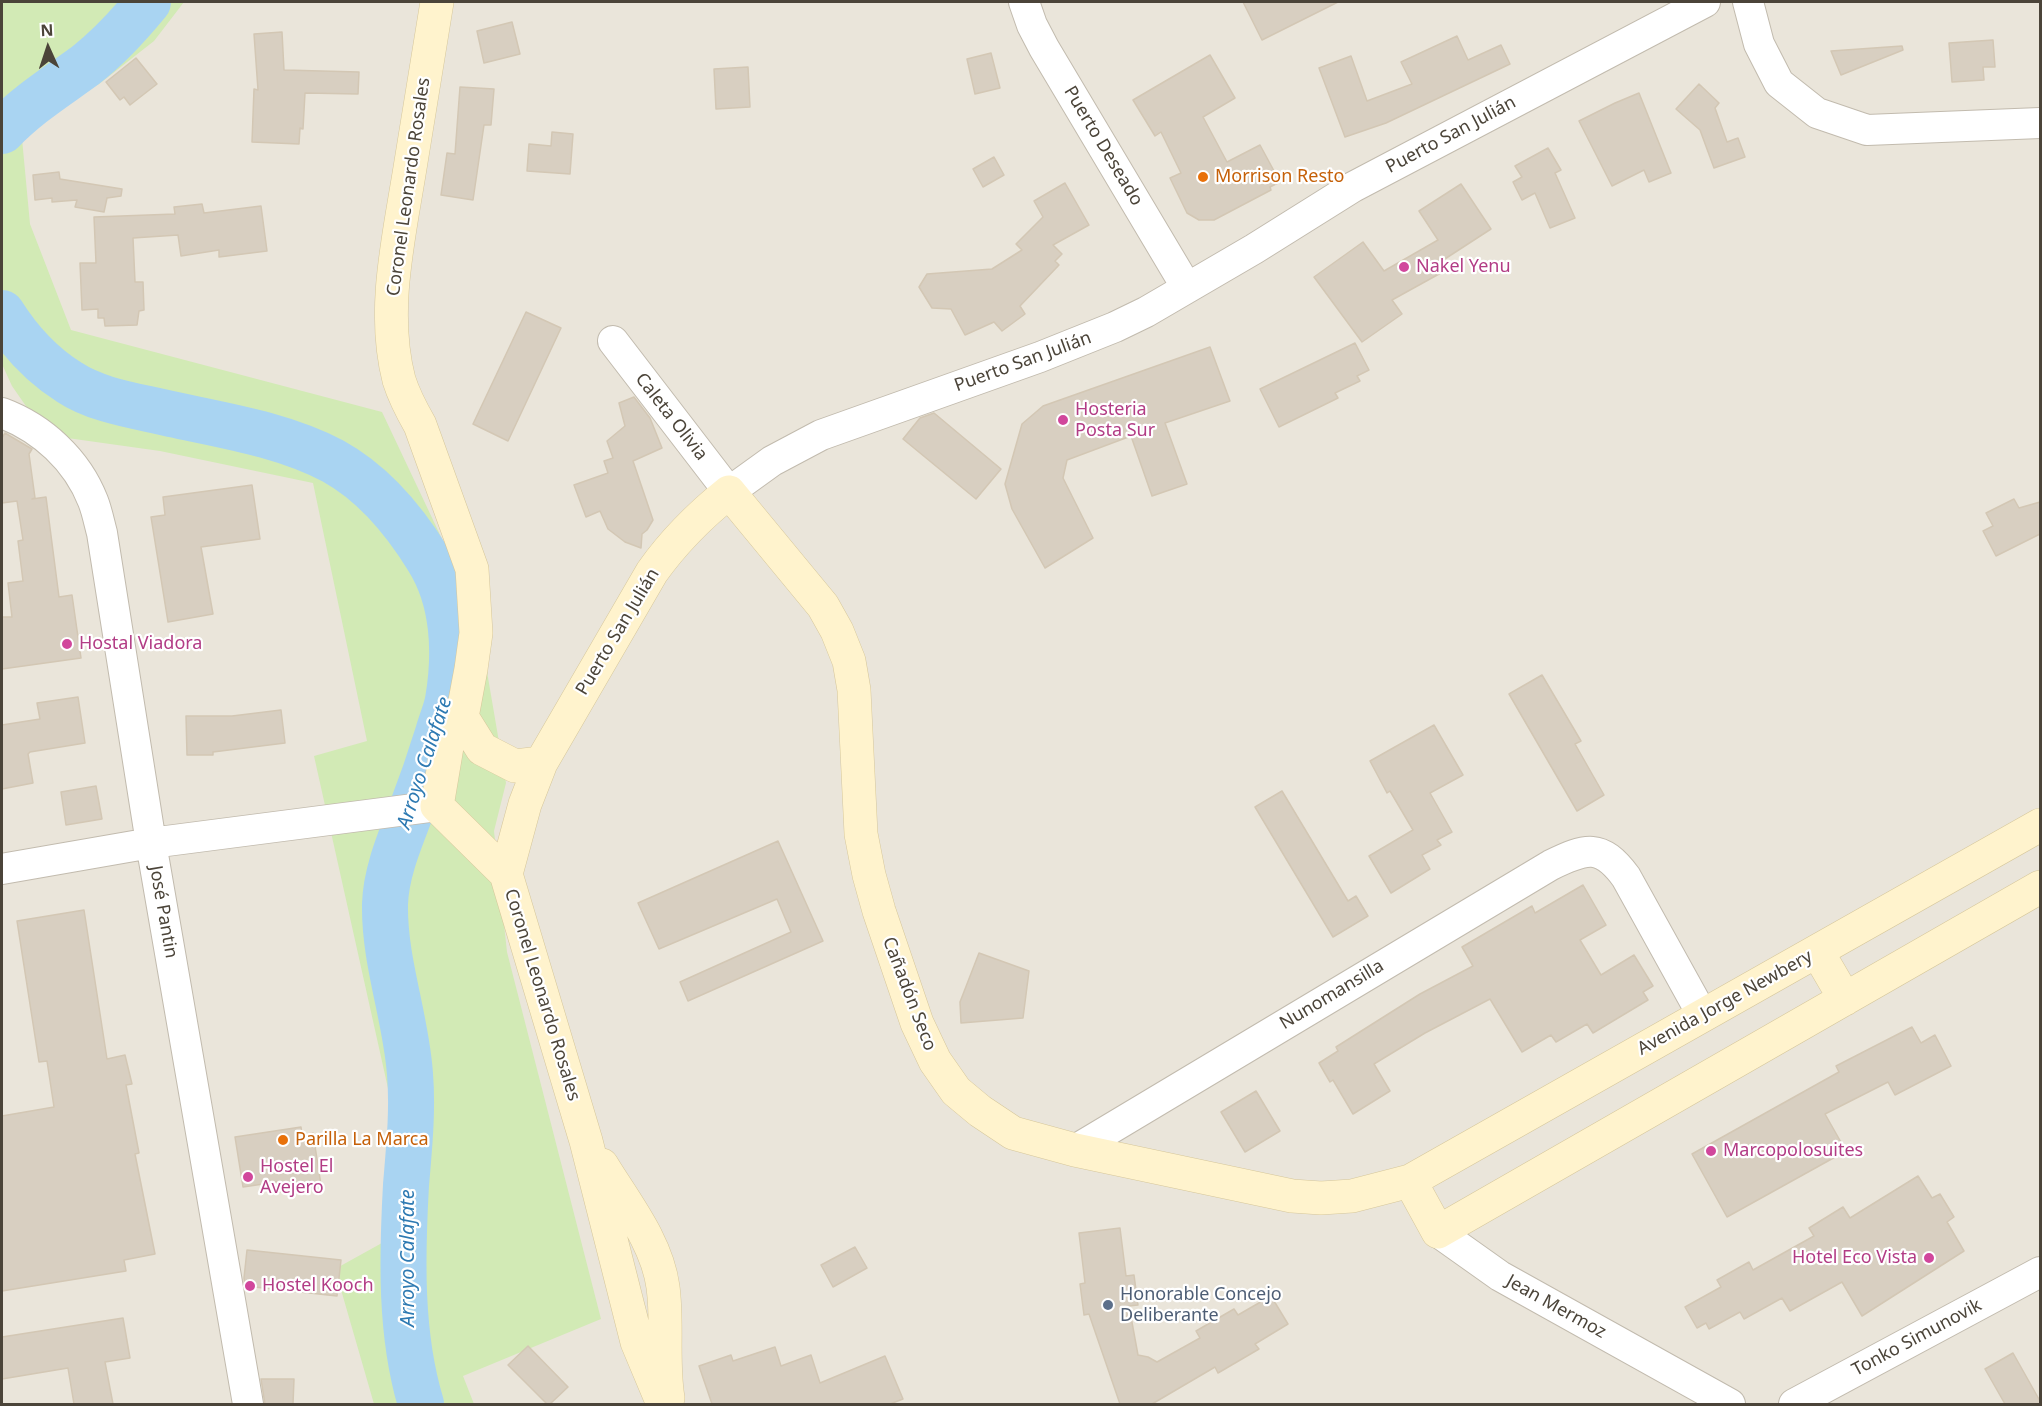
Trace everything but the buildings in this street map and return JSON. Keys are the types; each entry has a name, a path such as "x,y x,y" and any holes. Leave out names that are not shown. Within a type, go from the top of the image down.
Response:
{"street":[{"name":"Coronel Leonardo Rosales","path":"437,2 397,253 392,316 393,346 399,379 408,404 420,425 472,569 476,633 462,717 448,741 427,808 506,874 586,1141 637,1342 663,1404"},
{"name":"Puerto Deseado","path":"1024,2 1032,25 1044,48 1187,288"},
{"name":"Puerto San Julián","path":"506,874 525,804 541,763 669,547 688,527 729,492 772,461 821,435 1078,343 1146,312 1353,187 1705,2"},
{"path":"1748,2 1759,44 1779,83 1817,113 1867,130 2040,123"},
{"name":"Caleta Olivia","path":"613,341 729,492"},
{"name":"José Pantin","path":"2,413 22,421 44,436 79,473 93,501 104,544 151,843 248,1404"},
{"name":"Cañadón Seco","path":"729,492 823,606 837,631 849,661 854,690 861,834 869,875 917,1023 935,1061 956,1091 988,1117 1013,1132 1075,1150 1292,1196 1321,1198 1352,1196 1410,1181"},
{"path":"462,717 482,749 515,766 541,763"},
{"path":"2,869 151,843 427,808"},
{"name":"Avenida Jorge Newbery","path":"1410,1181 2040,825"},
{"name":"Nunomansilla","path":"1075,1150 1551,865 1581,852 1606,855 1617,864 1703,1016"},
{"path":"1438,1232 2040,887"},
{"path":"1817,951 1845,999"},
{"name":"Coronel Leonardo Rosales","path":"586,1141 644,1233 658,1266 665,1305 665,1369 670,1404"},
{"name":"Jean Mermoz","path":"1410,1181 1438,1232 1500,1276 1730,1404"},
{"name":"Tonko Simunovik","path":"1794,1404 2040,1272"}],"shaded area":[{"path":"2,2 2040,2 2040,1404 2,1404"}],"green space":[{"path":"2,2 184,2 154,41 99,84 21,128 30,224 71,330 382,412 477,613 506,783 494,831 507,952 601,1319 463,1376 474,1404 374,1404 335,1269 418,1223 314,756 367,741 313,483 160,451 53,436 28,409 12,386 2,364"}],"waterway":[{"name":"Arroyo Calafate","path":"2,131 32,104 95,58 148,2"},
{"name":"Arroyo Calafate","path":"2,313 40,360 78,388 120,403 268,436 312,451 348,470 374,491 398,517 409,530 437,575 451,627 451,682 445,712 394,856 385,904 391,968 410,1074 411,1116 403,1268 409,1351 421,1404"}],"place":[{"name":"Morrison Resto","path":"1203,177"},
{"name":"Nakel Yenu","path":"1404,267"},
{"name":"Hosteria Posta Sur","path":"1063,420"},
{"name":"Hostal Viadora","path":"67,644"},
{"name":"Parilla La Marca","path":"283,1140"},
{"name":"Marcopolosuites","path":"1711,1151"},
{"name":"Hostel El Avejero","path":"248,1177"},
{"name":"Hotel Eco Vista","path":"1929,1258"},
{"name":"Hostel Kooch","path":"250,1286"},
{"name":"Honorable Concejo Deliberante","path":"1108,1305"}]}
